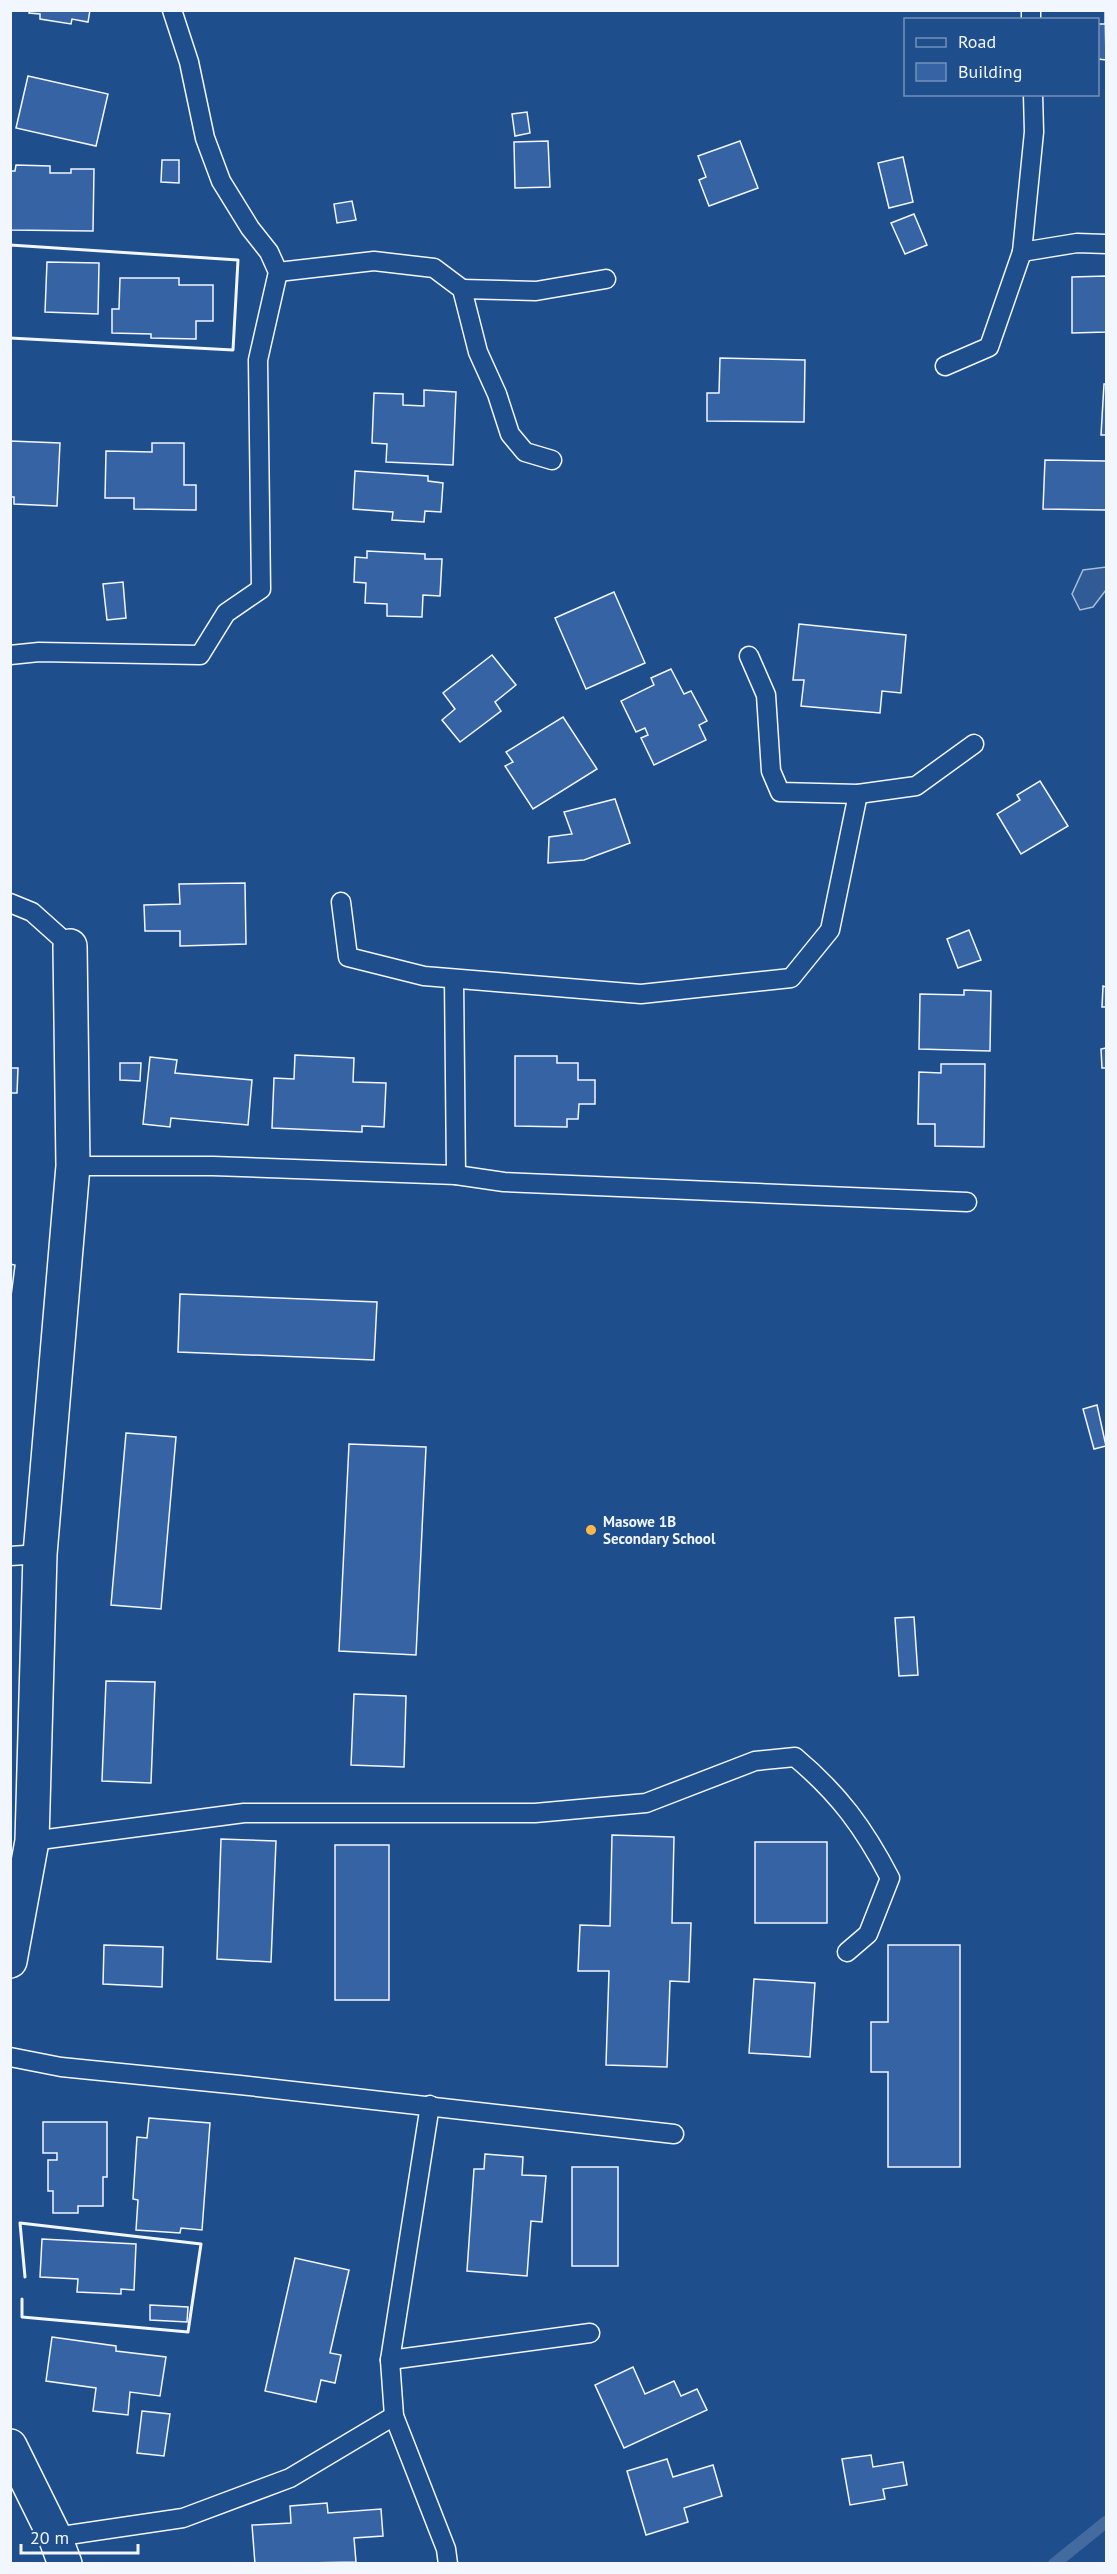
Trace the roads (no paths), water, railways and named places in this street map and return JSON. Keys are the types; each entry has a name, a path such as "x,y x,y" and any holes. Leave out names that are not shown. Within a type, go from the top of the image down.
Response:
{"street":[{"path":"10,1961 32,1841 25,1555 73,1167 70,946"},
{"path":"10,2446 60,2550"}],"lane":[{"path":"10,655 39,652 200,655 226,613 261,589 258,360 278,272 269,252 250,228 221,181 205,138 189,62 172,10"},
{"path":"945,366 989,347 1023,252 1034,132 1033,96"},
{"path":"1023,252 1077,243 1107,244"},
{"path":"278,272 374,261 434,268 462,289 536,291 606,279"},
{"path":"462,289 478,352 497,394 510,434 525,452 552,460"},
{"path":"749,656 766,695 771,771 780,792 858,794 916,786 974,744"},
{"path":"341,902 348,957 424,976 641,994 791,978 830,930 858,794"},
{"path":"10,903 32,912 70,946"},
{"path":"454,979 456,1175"},
{"path":"73,1167 213,1167 456,1175 504,1182 967,1202"},
{"path":"32,1841 244,1813 535,1813 646,1803 755,1761 795,1757 821,1778 851,1812 890,1878 868,1934 847,1952"},
{"path":"10,2057 61,2067 430,2105 674,2134"},
{"path":"430,2105 390,2360 394,2416 446,2549 448,2564"},
{"path":"390,2360 590,2332"},
{"path":"60,2550 183,2518 290,2478 394,2416"}],"waterway":[{"path":"1054,2564 1106,2522"}],"place":[{"name":"Masowe 1B Secondary School","path":"591,1530"}]}
